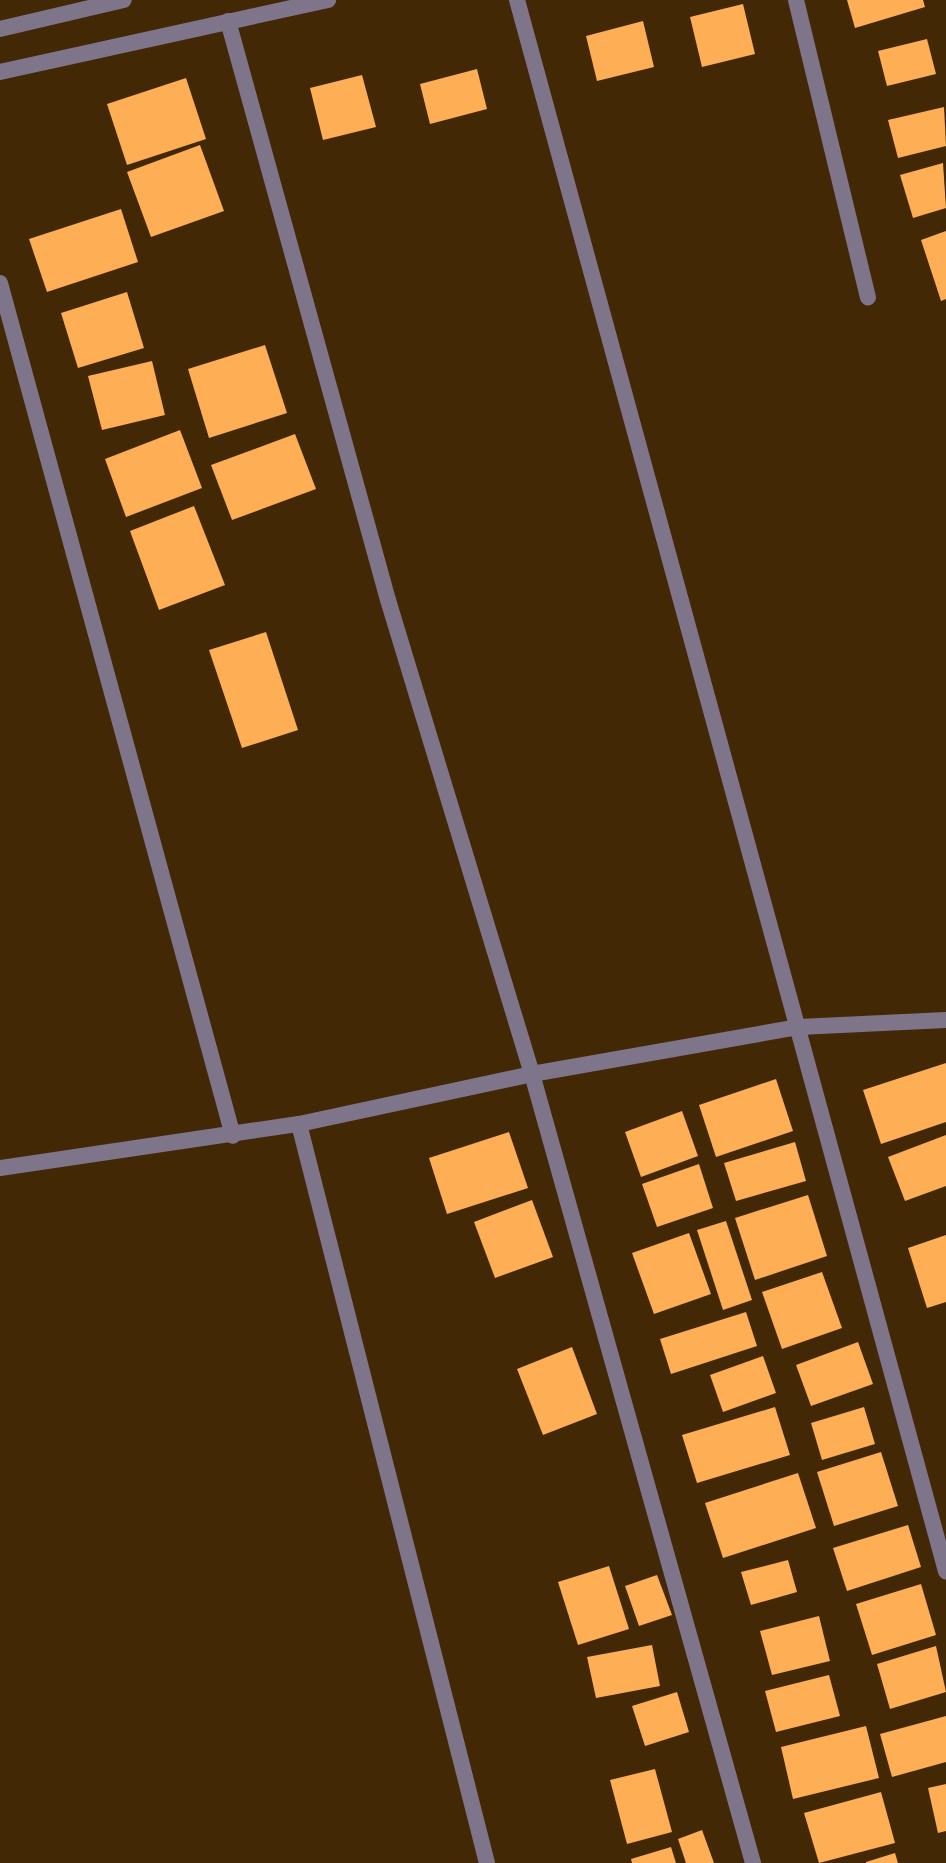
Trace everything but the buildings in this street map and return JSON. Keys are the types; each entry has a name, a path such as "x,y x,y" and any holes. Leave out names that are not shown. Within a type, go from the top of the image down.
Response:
{"street":[{"path":"0,29 124,0"},
{"path":"0,72 328,0"},
{"path":"517,0 946,1571"},
{"path":"796,0 868,297"},
{"path":"228,21 388,600 532,1074 753,1863"},
{"path":"0,283 233,1136"},
{"path":"0,1168 233,1136 532,1074 799,1027 946,1020"},
{"path":"299,1124 487,1863"}]}
